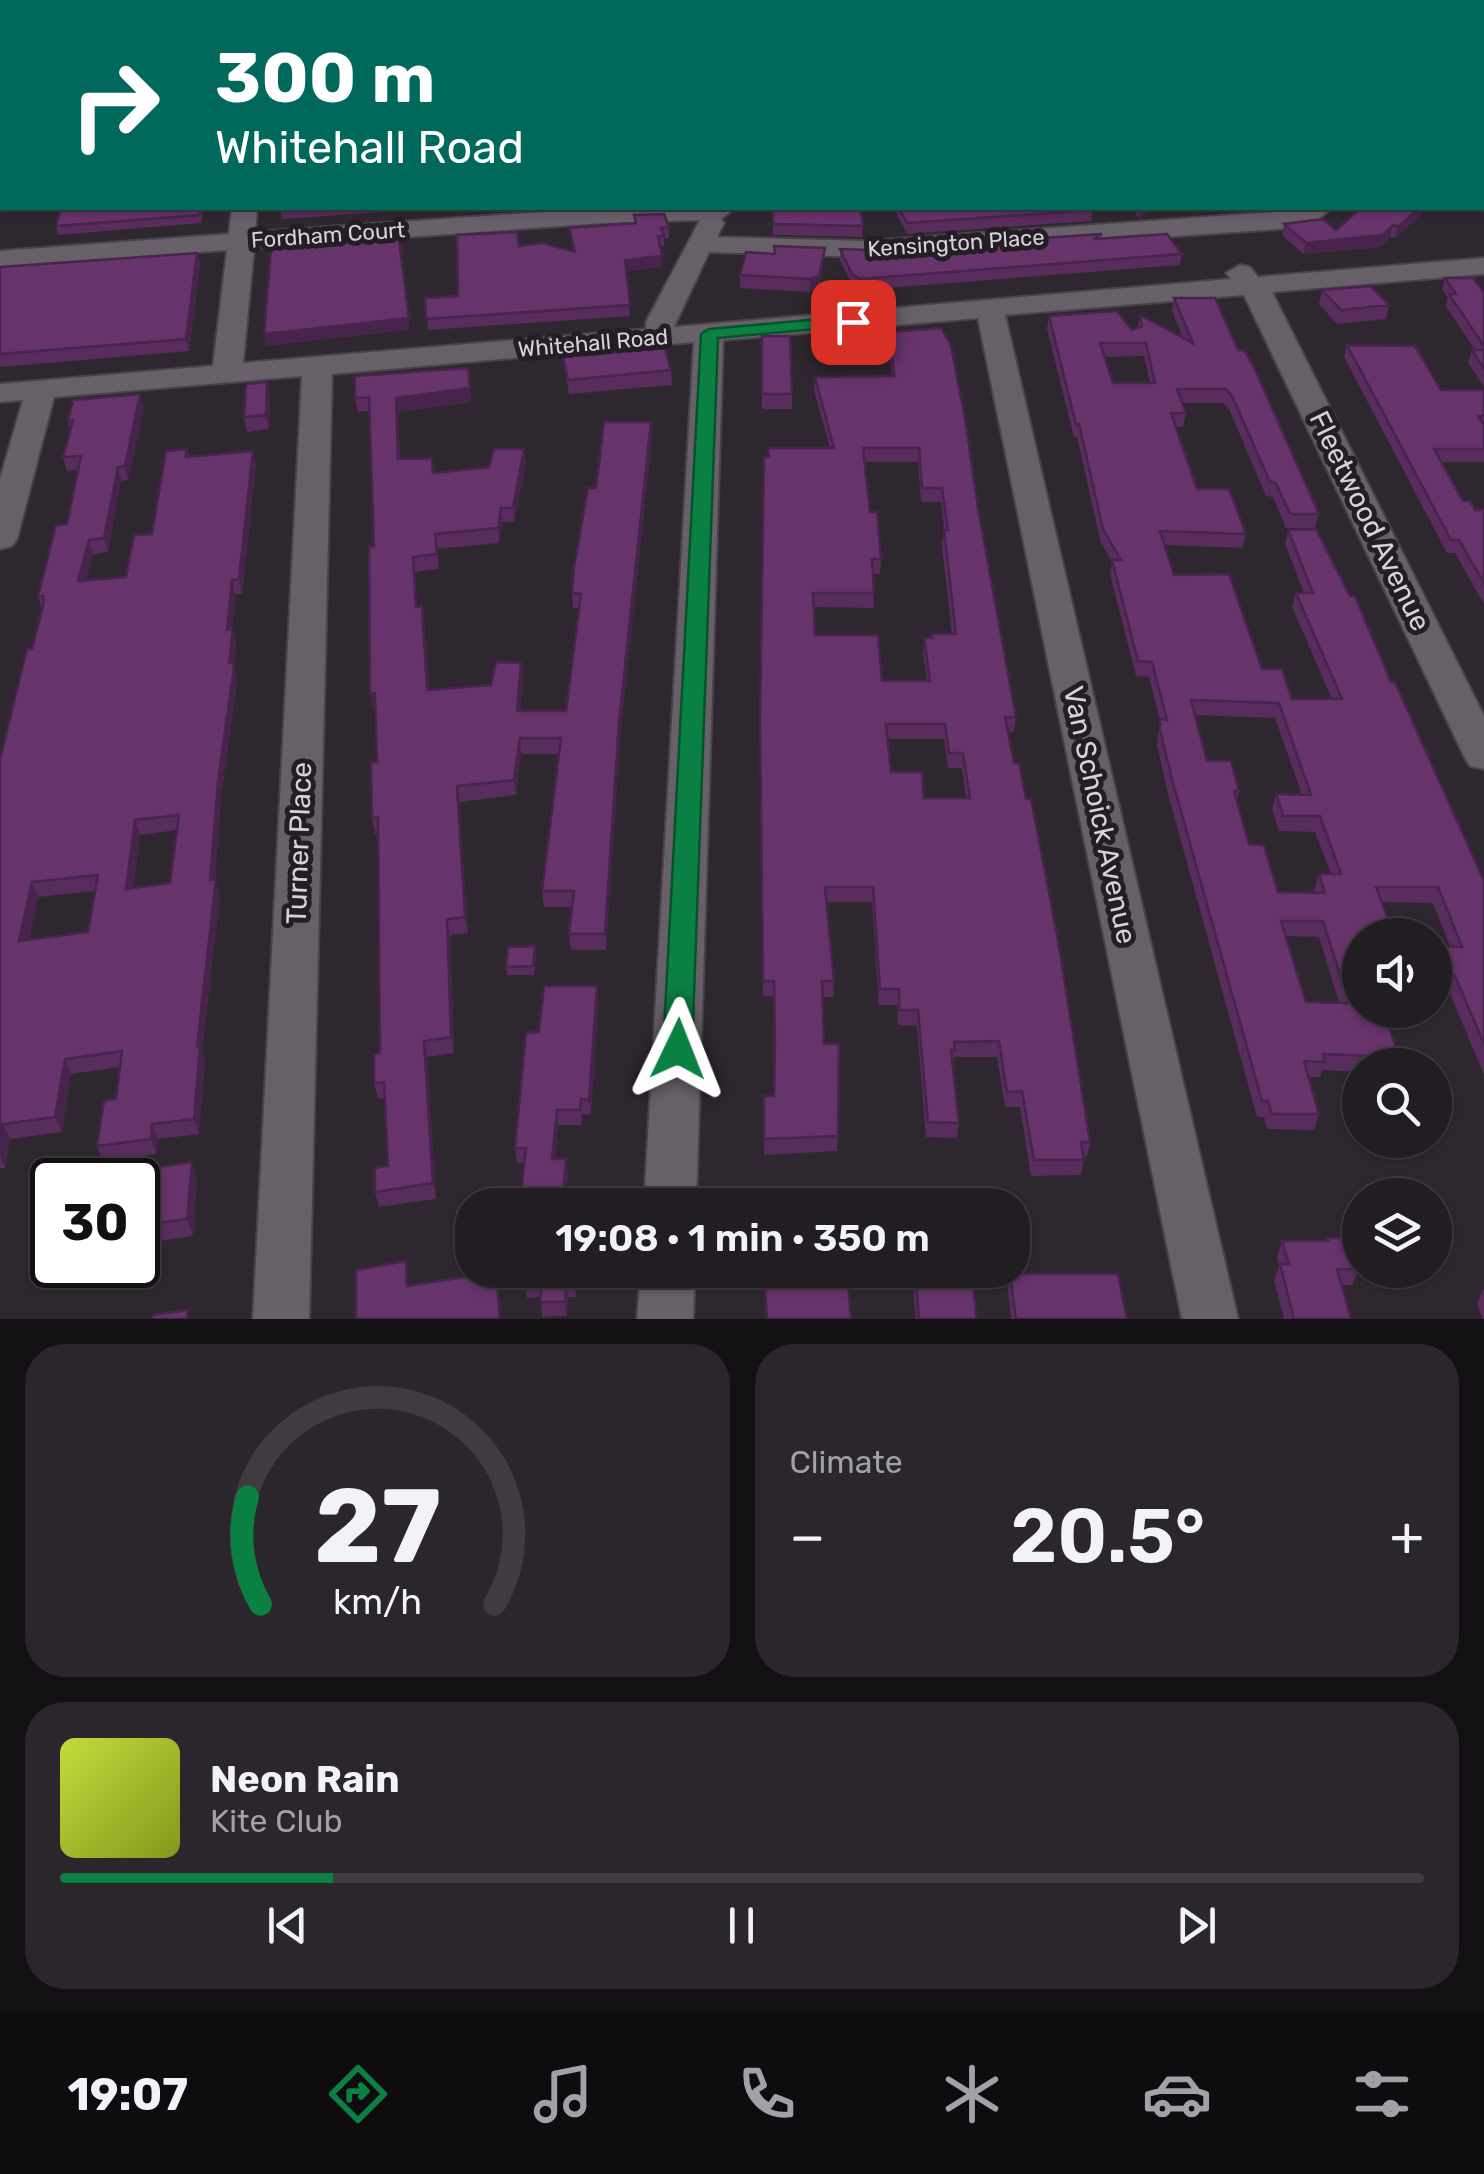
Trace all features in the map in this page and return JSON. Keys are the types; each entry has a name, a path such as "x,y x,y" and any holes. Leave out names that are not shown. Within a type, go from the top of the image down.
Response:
{"street":[{"path":"227,374 245,210"},
{"path":"660,338 660,322 718,210"},
{"name":"Fordham Court","path":"0,259 718,210"},
{"name":"Kensington Place","path":"700,244 855,250 1295,219 1315,210"},
{"name":"Fleetwood Avenue","path":"1213,224 1211,248 1225,266 1246,279 1484,756"},
{"name":"Whitehall Road","path":"0,393 990,310 1246,279 1484,266"},
{"name":"Van Schoick Avenue","path":"990,310 1210,1319"},
{"path":"671,1188 709,334"},
{"name":"Turner Place","path":"281,1319 318,366"},
{"path":"0,539 41,389"},
{"path":"666,1319 667,1288"}],"building":[{"path":"60,210 200,210 199,215 56,226"},
{"path":"773,210 860,210 863,226 773,224"},
{"path":"900,210 1093,210 907,223"},
{"path":"1359,210 1417,210 1383,235 1306,243 1284,224 1323,219 1336,230"},
{"path":"664,214 669,227 661,228 664,235 658,236 662,256 625,260 630,305 426,319 425,298 458,296 457,235 517,232 519,246 543,243 575,252 569,228 636,223 634,215"},
{"path":"1102,234 1094,239 1167,234 1182,254 860,279 852,274 840,249 866,250 867,255 921,251 919,246"},
{"path":"399,239 409,318 264,334 271,248"},
{"path":"774,246 825,248 819,276 810,279 740,275 746,252 775,254"},
{"path":"197,253 186,339 0,354 0,267"},
{"path":"1445,278 1473,278 1484,293 1484,346 1449,294 1456,294"},
{"path":"1370,286 1389,305 1341,310 1322,290"},
{"path":"1174,298 1215,298 1238,350 1244,350 1253,365 1319,514 1290,514 1276,483 1270,482 1226,389 1177,389 1186,413 1171,413 1197,489 1229,489 1246,534 1160,531 1174,575 1229,574 1262,669 1282,669 1292,699 1342,699 1296,593 1313,593 1288,530 1316,529 1350,596 1355,596 1484,881 1484,1044 1452,976 1452,947 1462,947 1438,887 1376,887 1388,918 1342,918 1342,981 1323,921 1281,921 1306,1002 1342,1003 1342,1028 1389,1028 1396,1048 1342,1048 1342,1055 1323,1054 1325,1062 1304,1061 1319,1114 1272,1114 1268,1101 1262,1101 1172,779 1160,730 1160,719 1167,720 1152,662 1138,661 1112,560 1121,560 1103,529 1049,316 1117,311 1132,330 1142,326 1140,315 1193,343","holes":["1100,343 1146,343 1155,383 1113,383","1191,700 1279,703 1311,795 1276,794 1283,816 1320,816 1341,874 1319,874 1325,893 1278,892 1264,845 1249,844 1234,791 1239,791 1231,761 1207,761"]},
{"path":"941,328 951,346 1016,717 1005,717 1014,763 1019,763 1026,799 1031,799 1058,940 1090,1142 1081,1142 1084,1160 1034,1160 1022,1091 1007,1092 999,1041 954,1042 955,1050 951,1050 959,1123 928,1122 918,1010 899,1010 899,989 880,989 873,887 825,887 834,981 822,981 824,1044 839,1044 838,1136 764,1139 764,1096 774,1096 775,1044 774,981 763,981 760,719 764,457 769,457 768,448 834,448 815,377 894,376 890,332","holes":["863,448 919,448 922,488 942,488 956,634 924,638 930,681 882,681 878,635 815,635 813,593 874,593 872,559 881,559 877,512 870,512","886,724 945,724 949,753 963,753 970,798 924,798 922,772 891,772"]},
{"path":"762,336 790,336 792,394 762,394"},
{"path":"1347,345 1415,346 1441,390 1484,390 1484,416 1478,416 1484,425 1484,449 1434,449 1463,501 1470,501 1475,510 1484,510 1484,583 1459,540 1451,540"},
{"path":"665,348 671,370 568,380 563,357"},
{"path":"1472,350 1484,350 1484,369"},
{"path":"468,368 470,388 396,398 398,459 432,458 433,473 489,467 494,449 524,449 513,508 501,508 498,528 435,534 437,554 413,557 416,607 422,606 427,690 491,685 496,662 521,663 517,711 566,711 581,594 572,593 574,568 588,488 596,488 604,422 651,422 619,722 605,934 569,934 574,891 542,891 561,738 520,738 514,780 457,786 465,917 447,919 451,1037 424,1041 433,1183 375,1192 375,1168 388,1166 384,1082 374,1083 374,1054 380,1053 378,817 372,818 371,762 377,762 375,693 370,694 369,547 374,546 369,397 355,398 355,376"},
{"path":"267,382 266,415 244,417 246,384"},
{"path":"140,394 125,466 118,467 104,538 89,540 78,581 126,577 134,535 152,534 166,451 187,449 186,457 253,451 239,579 232,580 227,630 233,629 229,663 234,667 218,782 210,880 216,879 197,1046 200,1045 194,1119 152,1124 151,1139 97,1146 104,1101 116,1099 122,1051 65,1059 55,1117 3,1124 0,1142 0,759 27,649 32,649 44,602 43,596 38,597 56,525 67,524 81,456 63,457 73,420 68,421 73,400","holes":["179,815 170,883 126,889 135,820","98,875 88,932 19,941 32,882"]},
{"path":"535,946 533,966 506,967 508,947"},
{"path":"544,986 597,986 589,1100 581,1099 580,1110 557,1110 552,1159 566,1159 563,1188 522,1188 526,1148 515,1148 526,1033 539,1032"},
{"path":"192,1162 187,1219 160,1223 160,1167"},
{"path":"1327,1238 1342,1238 1342,1269 1337,1269 1351,1319 1294,1319 1280,1264 1289,1264 1282,1241 1328,1241"},
{"path":"406,1261 407,1286 455,1278 455,1288 497,1288 500,1319 356,1319 356,1270"},
{"path":"1030,1274 1118,1274 1127,1319 1016,1319 1012,1288 1030,1288"},
{"path":"541,1288 566,1288 565,1302 540,1302"},
{"path":"848,1288 851,1319 767,1319 765,1289"},
{"path":"916,1288 973,1288 977,1319 919,1319"},
{"path":"188,1310 187,1319 152,1319 153,1315"}],"route":[{"path":"678,1049 709,334 853,322"}]}
